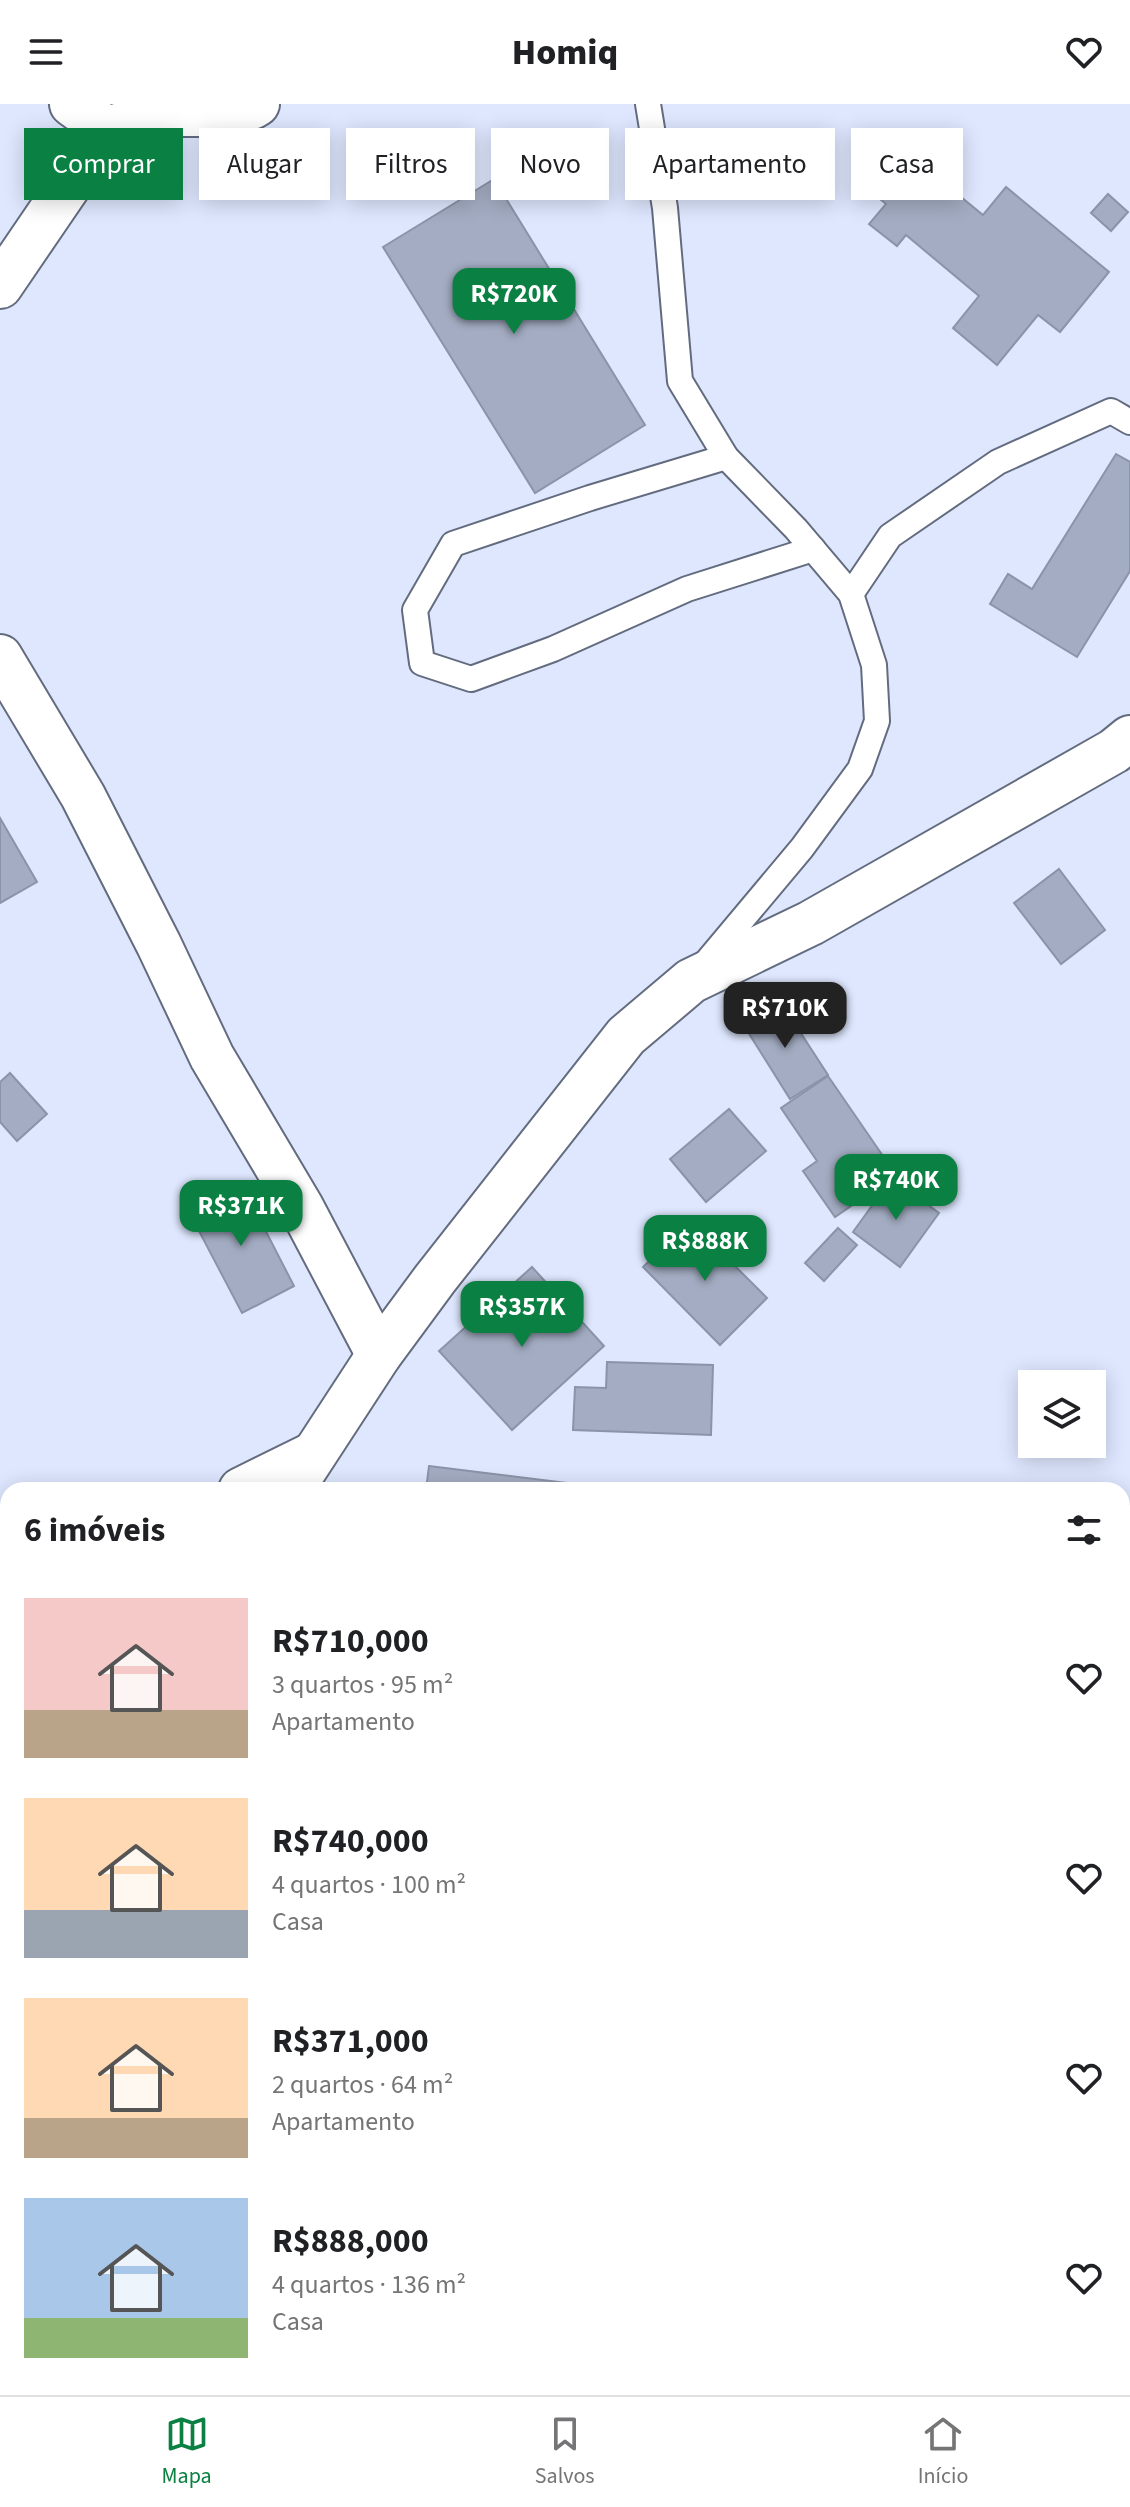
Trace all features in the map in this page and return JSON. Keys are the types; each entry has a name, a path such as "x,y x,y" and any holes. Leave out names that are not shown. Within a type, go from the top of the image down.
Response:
{"street":[{"path":"72,104 106,128"},
{"path":"110,128 158,114 204,114 257,104"},
{"path":"0,286 59,200"},
{"path":"0,657 83,796 212,1057 301,1207 379,1355"},
{"path":"296,1482 379,1355 435,1279 626,1036 691,981 811,923 1114,751 1130,738"},
{"path":"257,1482 315,1453"}],"lane":[{"path":"648,104 665,208 680,381 726,457 851,594 874,665 877,721 860,769 802,848 691,981"},
{"path":"851,594 890,536 998,462 1111,411 1130,422"},
{"path":"726,457 453,544 415,610 422,663 471,679 553,649 687,589 813,549"}],"building":[{"path":"491,181 491,200 507,200 645,425 535,493 383,247 460,200 475,200 475,191"},
{"path":"1006,187 1109,272 1060,332 1038,315 997,365 953,328 979,296 906,235 897,246 869,224 886,204 881,200 963,199 983,215"},
{"path":"1108,194 1128,212 1111,231 1091,213"},
{"path":"1116,454 1130,462 1130,571 1077,657 990,604 1008,574 1032,589"},
{"path":"0,818 37,882 0,903"},
{"path":"1059,869 1105,930 1061,964 1014,903"},
{"path":"780,1001 828,1075 790,1099 743,1024"},
{"path":"10,1073 47,1114 17,1141 0,1122 0,1082"},
{"path":"828,1076 896,1175 835,1217 803,1171 817,1161 781,1108"},
{"path":"729,1109 766,1151 706,1202 670,1159"},
{"path":"892,1178 939,1213 900,1267 853,1232"},
{"path":"241,1183 294,1286 242,1313 188,1210"},
{"path":"690,1221 767,1298 720,1345 643,1267"},
{"path":"838,1228 857,1245 824,1281 805,1263"},
{"path":"532,1267 604,1346 512,1430 439,1351"},
{"path":"607,1362 713,1365 711,1435 573,1430 575,1387 606,1388"},
{"path":"429,1466 559,1482 427,1482"}]}
